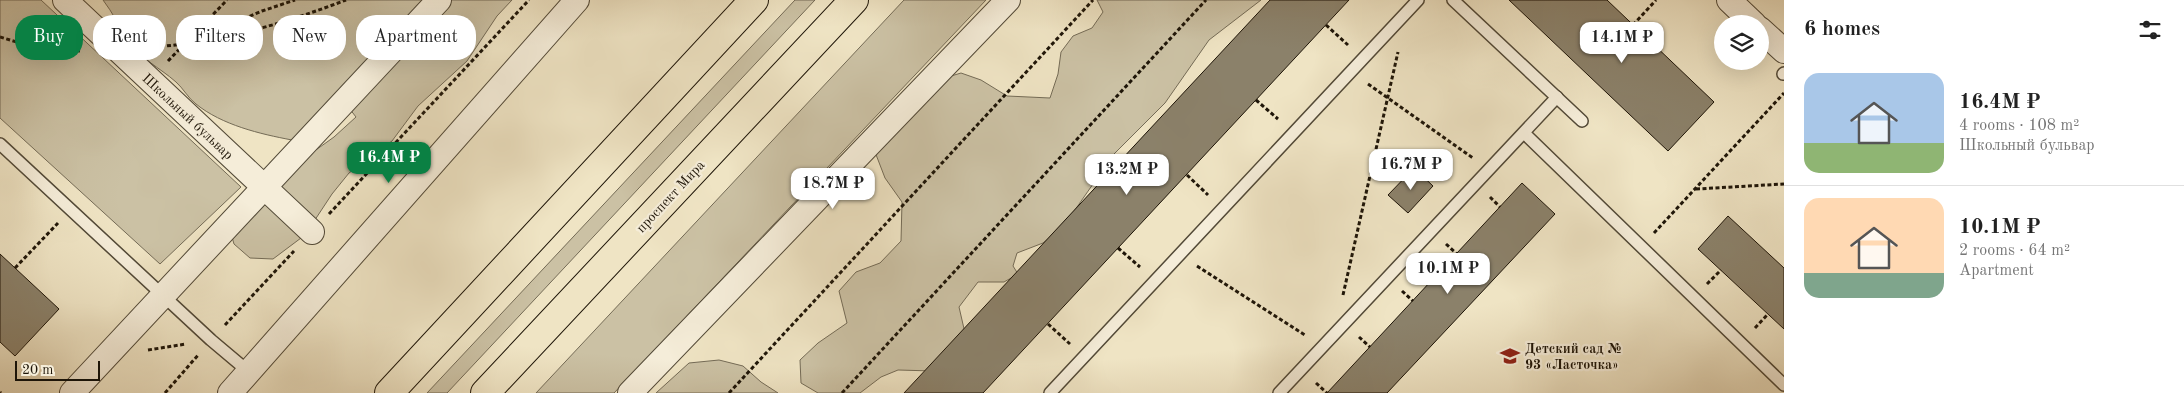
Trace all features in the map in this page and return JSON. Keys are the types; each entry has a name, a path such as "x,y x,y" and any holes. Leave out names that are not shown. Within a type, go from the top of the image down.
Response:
{"main road":[{"path":"389,393 754,0"},
{"name":"проспект Мира","path":"485,393 854,0"}],"street":[{"name":"Школьный бульвар","path":"64,0 93,26"},
{"path":"72,393 439,0"},
{"path":"230,393 577,0"},
{"path":"630,393 1008,0"},
{"path":"1729,0 1745,15"},
{"path":"1769,43 1784,66"},
{"name":"Школьный бульвар","path":"130,60 312,232"}],"lane":[{"path":"1050,393 1418,0"},
{"path":"1454,0 1582,121"},
{"path":"1279,393 1557,97"},
{"path":"1524,133 1784,384"},
{"path":"0,144 211,340 249,372"}],"path":[{"path":"212,15 227,0"},
{"path":"253,15 295,0"},
{"path":"263,29 346,0"},
{"path":"165,393 211,340 529,0"},
{"path":"729,393 1093,0"},
{"path":"842,393 1206,0"},
{"path":"1633,25 1656,0"},
{"path":"1334,335 1406,14"},
{"path":"1326,25 1363,59"},
{"path":"0,37 27,45 76,51 93,51"},
{"path":"151,80 176,53"},
{"path":"1351,71 1489,170"},
{"path":"1642,247 1784,93"},
{"path":"1256,100 1294,133"},
{"path":"1187,175 1223,208"},
{"path":"1696,189 1784,184"},
{"path":"15,268 71,210"},
{"path":"1118,248 1156,281"},
{"path":"1180,255 1322,347"},
{"path":"1048,324 1084,357"},
{"path":"106,357 211,340"}],"shaded area":[{"path":"0,0 41,0 57,15 15,15 15,60 83,60 83,39 93,49 93,60 105,60 241,187 160,264 0,118"},
{"path":"103,0 512,0 497,16 476,48 476,15 356,15 356,60 468,60 418,106 392,141 349,173 332,194 305,235 273,259 250,258 234,244 232,237 313,152 334,137 356,117 349,108 292,140 254,132 217,118 190,99 176,82 148,60 166,60 166,15 113,15"},
{"path":"795,0 815,0 447,393 427,393"},
{"path":"904,0 986,0 614,393 536,393"},
{"path":"1097,0 1261,0 1209,40 1165,103 1114,154 1063,227 1043,243 1017,253 1013,266 1018,274 1004,282 978,282 959,307 965,333 933,371 898,370 881,377 860,393 818,393 801,383 800,360 818,343 847,323 839,291 856,272 880,263 901,241 902,202 885,178 875,152 938,80 961,73 981,80 1007,96 1050,98 1058,74 1061,52 1073,36 1092,28 1103,12"},
{"path":"719,360 743,366 761,382 778,393 656,393 689,363"}],"building":[{"path":"1270,0 1349,0 983,393 904,393"},
{"path":"1509,0 1607,0 1714,102 1668,151"},
{"path":"1414,168 1433,186 1408,213 1388,195"},
{"path":"1522,183 1555,214 1387,393 1327,393"},
{"path":"1728,216 1784,268 1784,329 1698,249"},
{"path":"0,254 59,309 15,356 0,342"}],"place":[{"name":"Детский сад № 93 «Ласточка»","path":"1510,356"}]}
